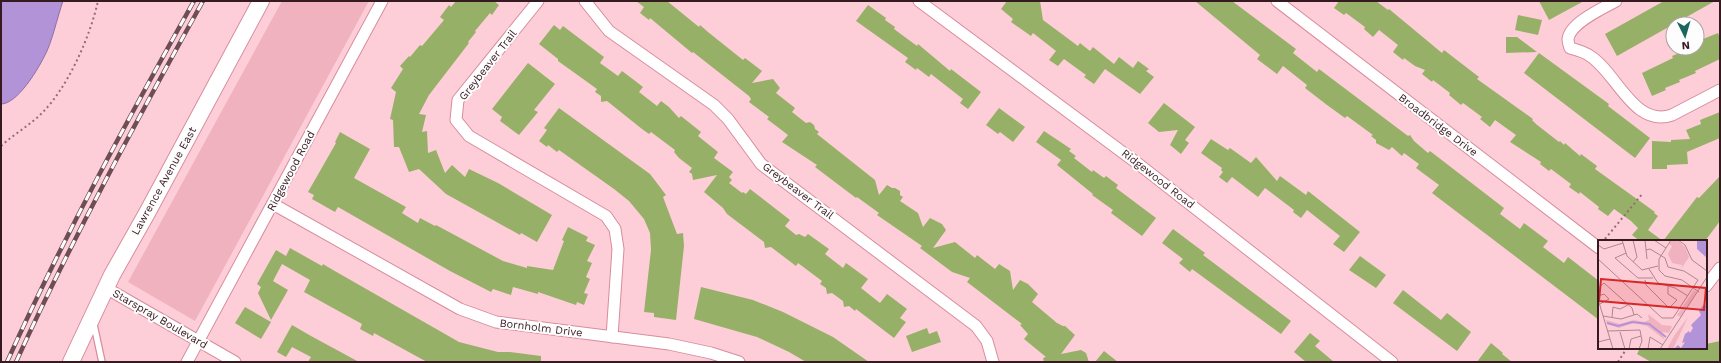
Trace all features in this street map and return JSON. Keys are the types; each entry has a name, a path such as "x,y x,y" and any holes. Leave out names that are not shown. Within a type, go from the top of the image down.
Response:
{"street":[{"name":"Lawrence Avenue East","path":"71,362 106,288 261,1"},
{"name":"Ridgewood Road","path":"187,362 382,1"},
{"name":"Greybeaver Trail","path":"538,1 458,100 456,120 469,136 606,216 615,229 618,248 612,337"},
{"name":"Greybeaver Trail","path":"585,1 609,31 714,105 728,119 761,164 976,326 987,341 993,362"},
{"name":"Ridgewood Road","path":"920,1 1141,166 1392,362"},
{"name":"Broadbridge Drive","path":"1277,1 1598,247"},
{"path":"1616,1 1583,20 1571,32 1568,40 1570,48 1591,56 1646,114 1664,118 1720,90"},
{"name":"Bornholm Drive","path":"273,204 460,309 496,322 669,344 711,352 740,362"},
{"path":"1707,285 1720,268"},
{"name":"Starspray Boulevard","path":"106,288 235,362"}],"lane":[{"path":"93,314 94,329 102,362"}],"path":[{"path":"1,146 17,132 30,124 54,100 73,67 98,1"},
{"path":"1604,240 1643,193"},
{"path":"1618,362 1626,349"}],"shaded area":[{"path":"1,1 63,1 50,45 37,70 20,93 7,103 1,104"},
{"path":"282,1 369,1 195,321 128,282"}],"building":[{"path":"456,1 494,1 499,5 492,15 490,13 475,31 476,32 468,42 469,43 429,95 419,114 426,115 422,132 427,131 428,153 436,150 445,173 452,165 465,177 469,169 498,183 552,215 537,242 521,233 520,235 446,194 419,169 409,172 399,147 394,147 393,120 390,119 396,92 391,88 403,69 400,66 420,45 422,46 444,20 440,17 449,5 451,7"},
{"path":"636,1 667,1 699,27 700,25 743,60 745,58 762,71 752,83 773,79 780,88 776,93 795,108 792,112 806,123 810,122 814,125 815,129 819,132 817,134 875,180 879,195 887,185 895,188 900,191 900,195 903,197 900,201 918,213 923,227 930,218 942,224 946,230 933,248 955,242 975,258 977,255 995,269 999,264 1010,271 1013,290 1020,280 1028,284 1038,294 1032,302 1057,323 1065,326 1075,335 1061,354 1081,350 1086,353 1089,362 1044,362 1043,358 1046,357 1024,339 1028,334 1020,325 1022,324 967,282 970,278 952,272 920,248 922,246 877,215 879,213 857,197 856,198 815,167 817,165 782,142 788,135 767,119 769,117 749,102 751,99 749,96 693,52 692,53 650,18 649,20 640,13 644,7"},
{"path":"1007,1 1040,1 1043,20 1078,46 1080,43 1090,51 1093,47 1114,64 1119,57 1133,68 1138,61 1149,69 1146,71 1154,77 1140,94 1105,69 1094,84 1084,77 1086,75 1064,59 1058,66 1049,60 1056,51 1033,33 1031,36 1011,22 1013,19 1001,9"},
{"path":"1195,1 1232,1 1296,49 1293,53 1317,72 1319,69 1408,136 1410,135 1414,141 1428,153 1430,151 1504,208 1500,214 1520,229 1524,223 1548,241 1543,247 1564,263 1568,257 1598,280 1598,319 1432,193 1439,185 1416,168 1419,164 1404,153 1402,156 1392,147 1389,150 1376,143 1376,140 1371,136 1373,135 1347,116 1345,118 1327,105 1305,88 1307,85 1283,66 1277,74 1257,59 1260,55"},
{"path":"1339,1 1376,1 1388,10 1389,9 1442,53 1444,50 1479,77 1477,79 1533,119 1532,120 1536,124 1559,142 1560,141 1564,145 1565,143 1580,156 1581,154 1597,166 1595,169 1655,212 1654,213 1658,216 1648,230 1662,240 1639,240 1632,235 1638,228 1631,221 1614,209 1608,216 1598,209 1599,207 1580,192 1579,194 1569,187 1571,184 1551,169 1549,171 1540,164 1541,162 1510,142 1516,135 1495,120 1490,127 1480,119 1482,117 1463,103 1461,105 1449,95 1450,93 1433,80 1432,82 1422,74 1425,70 1415,66 1404,58 1403,60 1393,52 1398,45 1379,30 1373,37 1364,29 1365,27 1346,13 1344,15 1334,8"},
{"path":"1539,1 1584,1 1549,20"},
{"path":"1664,1 1715,1 1688,16 1665,16 1665,29 1617,56 1605,34"},
{"path":"868,5 886,18 885,20 895,27 894,29 917,46 918,44 950,71 951,69 981,92 968,109 960,103 963,99 931,74 929,77 917,68 916,70 905,62 908,58 856,21"},
{"path":"1518,15 1542,20 1538,35 1515,30"},
{"path":"554,25 560,30 563,26 604,57 600,63 618,76 622,71 643,87 639,92 657,106 661,101 679,118 681,116 701,132 698,136 718,152 714,158 733,172 729,177 732,180 729,183 742,193 743,192 746,194 750,189 790,220 785,226 796,235 799,234 805,237 808,234 829,249 825,254 843,268 846,263 868,279 861,288 880,303 887,294 907,309 900,318 906,322 894,338 856,309 855,311 849,306 844,307 843,301 832,293 827,294 826,288 820,284 822,281 798,263 796,266 771,247 765,248 764,242 727,214 723,208 704,192 717,175 693,180 692,174 689,172 692,168 679,158 674,152 675,150 651,132 649,134 642,129 607,101 601,102 601,96 595,92 597,89 558,61 558,59 539,44"},
{"path":"1718,33 1720,38 1720,59 1695,71 1696,73 1679,80 1680,82 1665,88 1666,90 1652,96 1642,73 1673,58 1672,56 1705,56 1705,38"},
{"path":"1506,37 1517,37 1537,52 1506,53"},
{"path":"1539,53 1609,104 1608,106 1650,138 1635,158 1524,73"},
{"path":"528,63 555,84 534,110 538,112 519,135 500,121 502,117 492,109"},
{"path":"1164,103 1195,127 1185,140 1189,143 1181,154 1170,145 1178,130 1159,132 1148,123"},
{"path":"559,108 650,174 666,195 663,197 677,234 683,233 684,246 676,320 654,317 654,313 644,312 651,250 650,233 644,219 629,201 614,189 559,150 557,152 548,145 547,147 539,141 547,130 544,128"},
{"path":"999,108 1025,127 1013,142 1000,132 998,134 986,125"},
{"path":"1720,112 1720,138 1687,152 1688,164 1667,165 1667,169 1652,169 1652,141 1671,142 1671,140 1690,139 1686,130 1701,124 1700,120"},
{"path":"1044,131 1071,149 1069,151 1076,156 1074,158 1092,172 1093,170 1104,178 1106,176 1118,185 1116,188 1156,218 1142,236 1111,213 1113,210 1092,195 1093,194 1057,165 1061,160 1036,142"},
{"path":"340,132 370,149 354,178 406,207 402,213 418,223 420,218 435,226 436,225 503,261 527,268 527,266 553,270 564,241 562,240 568,227 588,237 586,241 595,245 587,261 592,263 586,277 590,279 584,293 588,294 584,305 577,302 576,305 538,292 538,294 513,287 511,295 493,289 491,292 450,271 338,207 335,212 312,199 314,195 308,192 336,143 335,142"},
{"path":"1211,139 1228,150 1230,148 1251,163 1256,157 1277,181 1280,176 1306,195 1308,191 1360,232 1344,252 1333,244 1340,236 1307,210 1301,218 1293,212 1294,210 1265,188 1258,197 1232,177 1227,183 1219,177 1223,172 1221,170 1222,168 1201,153"},
{"path":"1720,176 1720,221 1706,240 1664,240 1697,197 1699,198"},
{"path":"1173,229 1205,253 1203,255 1291,321 1281,334 1192,269 1190,272 1179,263 1183,259 1162,243"},
{"path":"290,248 322,266 323,264 459,342 498,352 541,356 541,362 427,362 374,333 373,336 360,329 362,324 304,292 310,280 282,264 273,281 288,290 271,320 258,293 261,287 257,284 276,250 286,256"},
{"path":"1360,256 1386,275 1376,288 1349,270"},
{"path":"701,287 753,300 783,312 833,337 869,362 806,362 757,337 694,319"},
{"path":"1403,290 1441,320 1447,313 1471,332 1457,351 1393,303"},
{"path":"245,307 271,322 261,339 235,323"},
{"path":"292,325 359,362 308,362 311,357 292,347 286,357 277,352"},
{"path":"927,328 929,334 937,331 941,342 912,352 906,336"},
{"path":"1310,333 1320,341 1315,346 1334,362 1306,362 1294,352"},
{"path":"1720,341 1720,362 1651,362 1637,354 1640,349 1707,349 1707,344"},
{"path":"1491,343 1503,353 1502,354 1512,362 1477,362"},
{"path":"1104,351 1118,362 1095,362"}],"railway":[{"path":"7,362 73,224 194,1"},
{"path":"16,362 82,225 203,1"}]}
